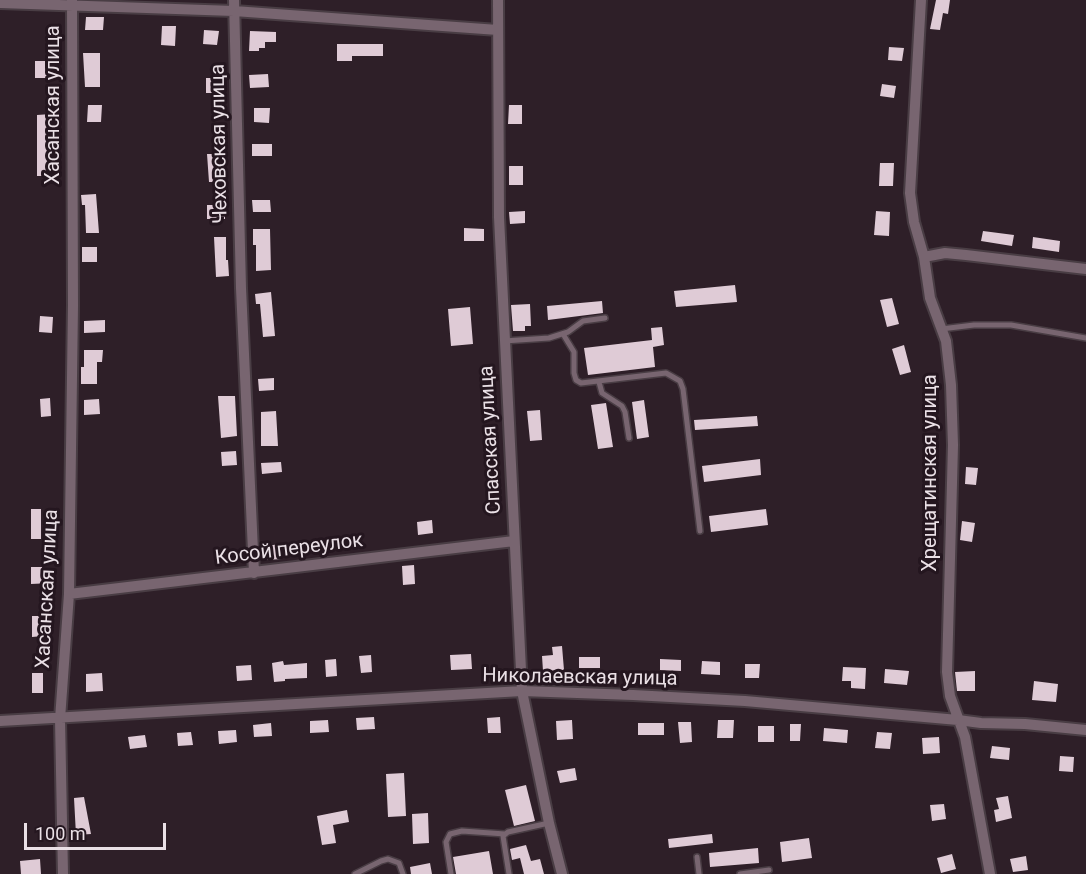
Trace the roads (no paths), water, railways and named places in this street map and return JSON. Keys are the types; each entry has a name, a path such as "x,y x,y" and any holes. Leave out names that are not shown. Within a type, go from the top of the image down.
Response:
{"street":[{"name":"Спасская улица","path":"498,0 499,217 522,691 549,823 562,874"},
{"name":"Хрещатинская улица","path":"921,0 910,193 930,298 946,341 951,385 953,445 947,672 950,696 965,737 990,874"},
{"name":"Хасанская улица","path":"63,874 60,719 69,594 73,305 72,2"},
{"path":"0,3 234,5 498,30"},
{"name":"Чеховская улица","path":"234,5 241,288 254,573"},
{"path":"924,257 945,254 966,255 1086,269"},
{"name":"Косой переулок","path":"69,594 514,542"},
{"name":"Николаевская улица","path":"0,721 522,691 734,700 981,723 1025,724 1086,730"}],"lane":[{"path":"504,341 549,338 563,334 583,321 606,318"},
{"path":"941,329 974,325 1011,325 1086,338"},
{"path":"563,334 574,352 574,374 576,380 581,383 666,373 680,381 683,388 700,531"},
{"path":"599,382 602,393 622,406 629,438"},
{"path":"451,874 446,842 450,834 462,831 505,834 549,823"},
{"path":"505,834 502,842 509,874"},
{"path":"697,857 699,874"},
{"path":"355,874 388,859 399,862 403,874"},
{"path":"740,874 769,870"}]}
